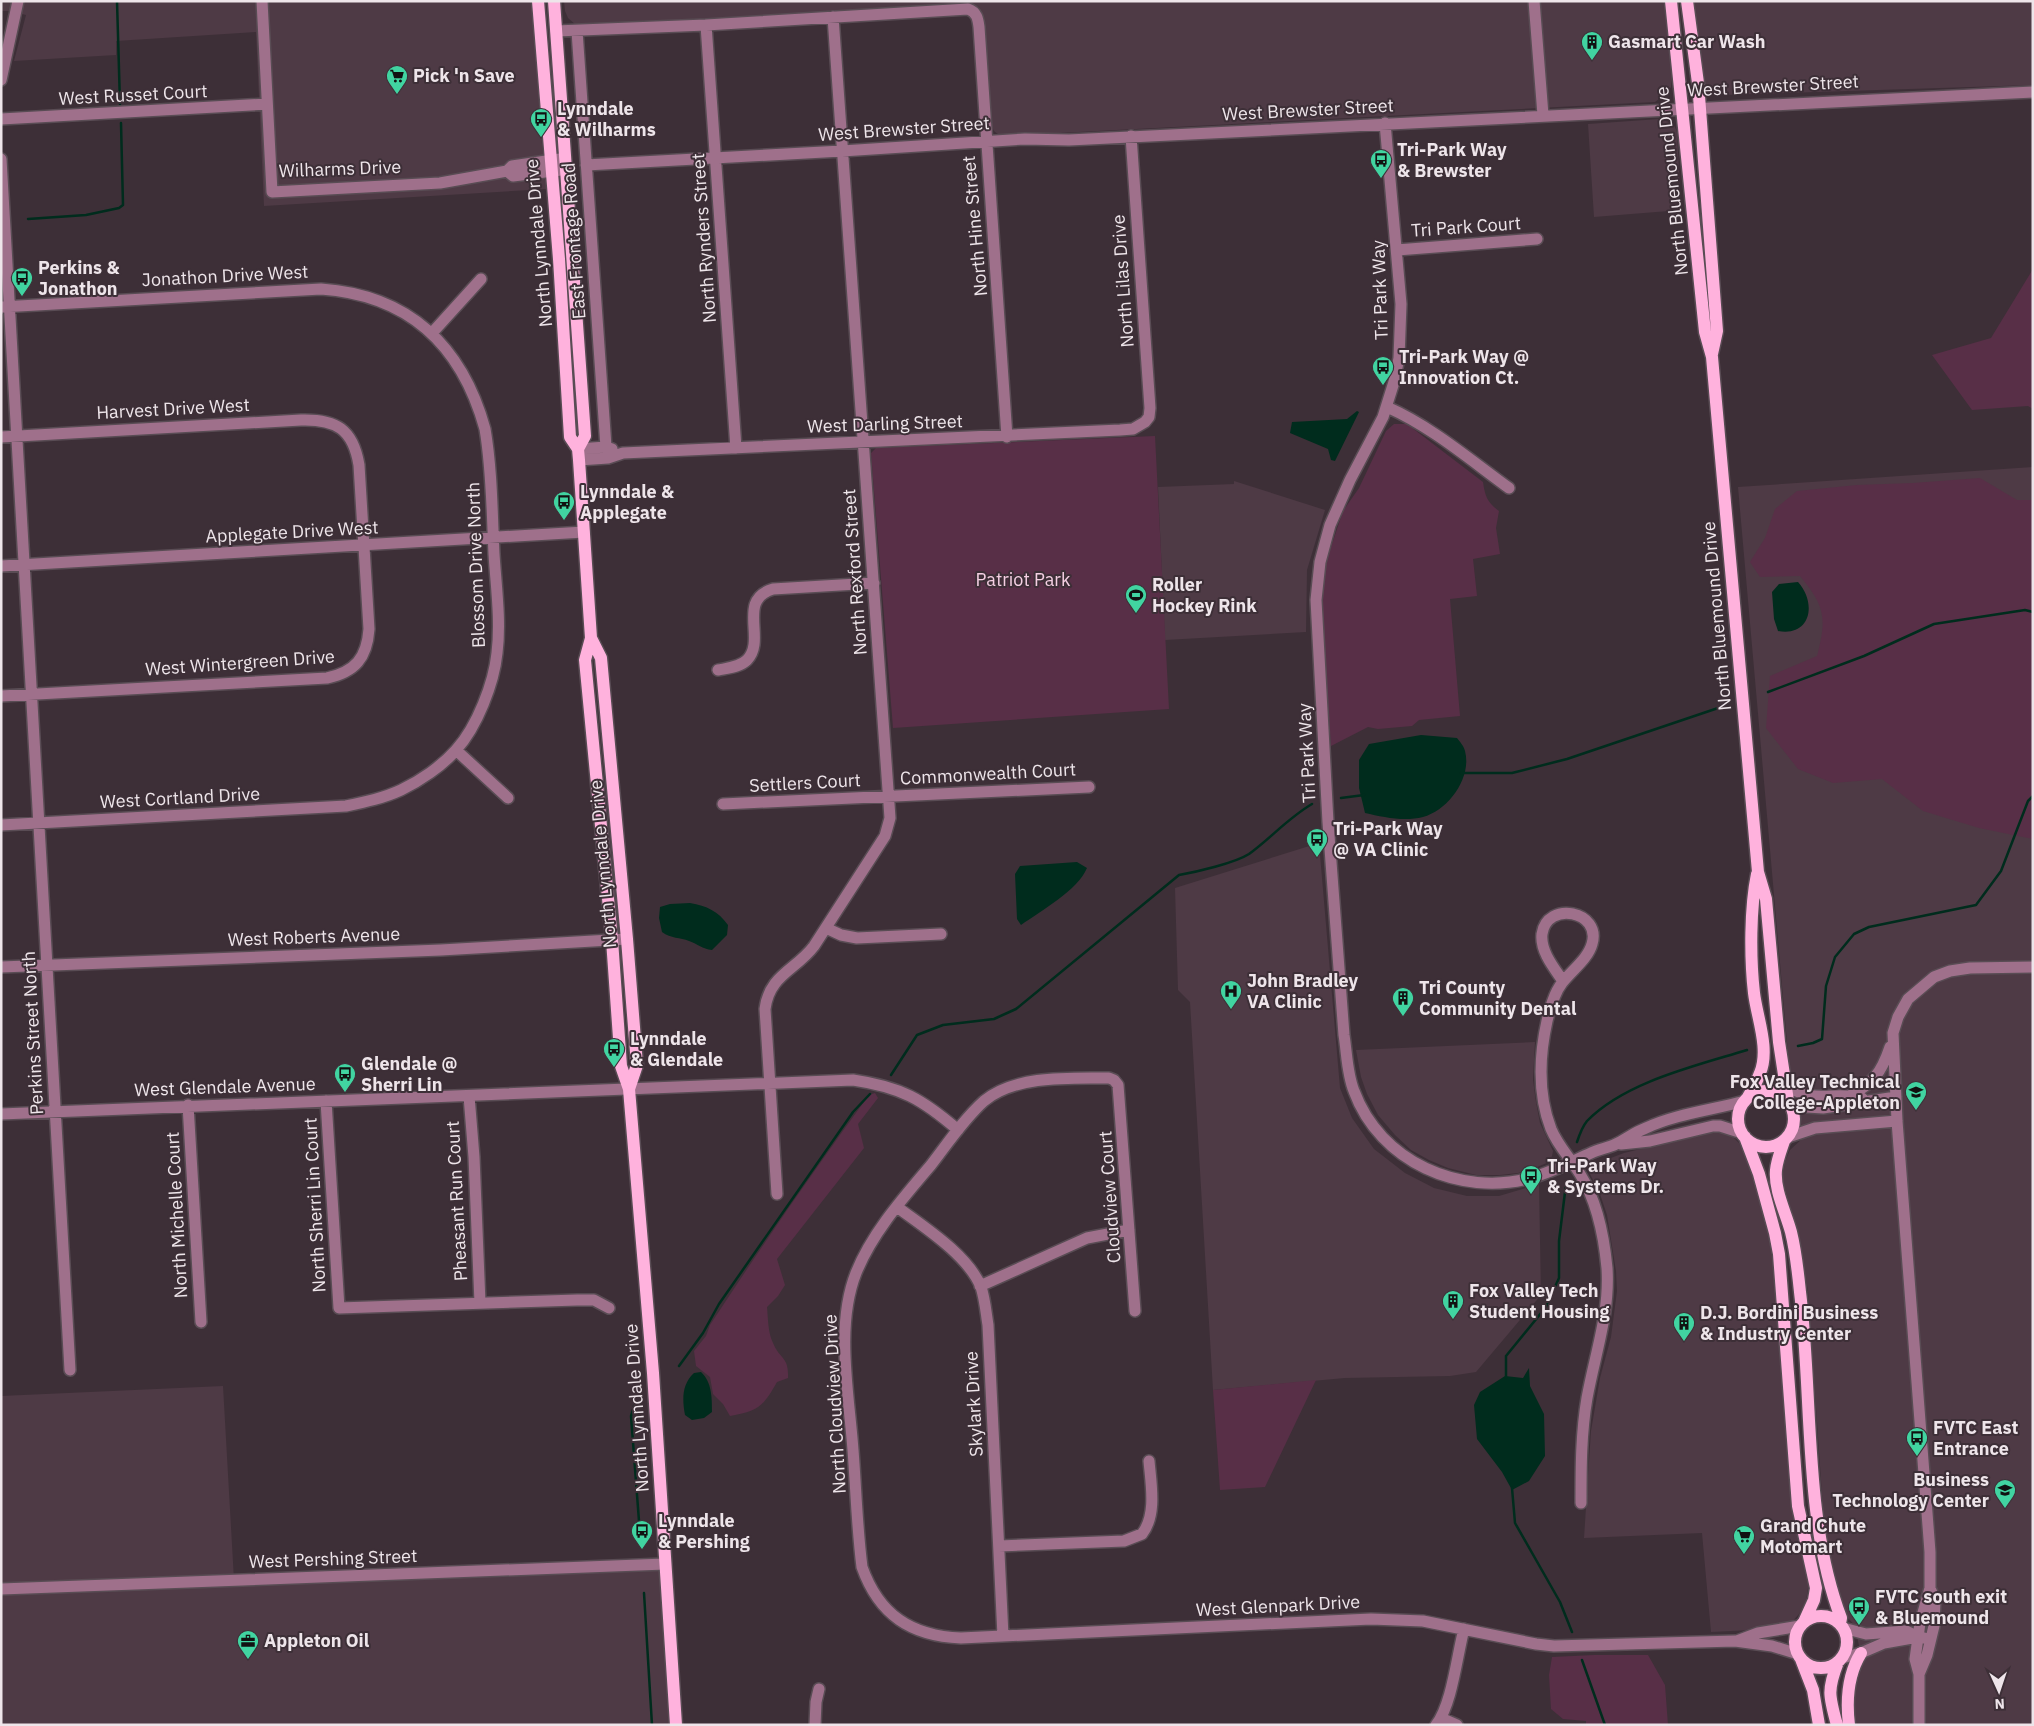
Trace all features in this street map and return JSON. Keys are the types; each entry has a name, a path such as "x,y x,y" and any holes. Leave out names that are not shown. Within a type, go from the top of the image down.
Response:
{"main road":[{"name":"North Lynndale Drive","path":"538,1 559,259 570,436 579,454"},
{"name":"North Lynndale Drive","path":"554,1 585,436 579,454 591,638 585,660 612,940 621,1066 629,1089 653,1373 676,1725"},
{"name":"North Bluemound Drive","path":"1671,1 1705,332 1712,357 1758,872 1766,899 1779,1042 1790,1104"},
{"name":"North Bluemound Drive","path":"1687,1 1694,44 1717,331 1712,357"},
{"name":"North Lynndale Drive","path":"591,638 602,658 627,939 637,1065 629,1089"},
{"name":"North Bluemound Drive","path":"1746,1099 1760,1074 1764,1054 1754,992 1753,968 1752,899 1758,872"},
{"path":"1819,1725 1812,1690 1795,1640 1814,1600 1816,1588 1798,1506 1781,1275 1769,1209 1756,1164 1743,1135 1738,1116 1746,1099 1758,1092 1769,1091 1780,1094 1790,1104 1794,1122 1778,1160 1776,1176 1795,1252 1801,1294 1818,1513 1829,1581 1847,1643 1831,1680 1829,1696 1837,1725"},
{"path":"1743,1135 1753,1144 1764,1147 1775,1146 1786,1139"},
{"path":"1802,1624 1812,1617 1822,1615 1832,1618 1842,1626"},
{"path":"1849,1725 1849,1688 1854,1665 1861,1653"},
{"path":"1800,1656 1809,1665 1819,1668 1829,1667 1840,1660"}],"street":[{"path":"1,80 18,1"},
{"name":"Wilharms Drive","path":"262,1 272,192 440,183 507,171 513,176 550,166 567,164"},
{"path":"556,31 706,25 877,14 876,1"},
{"path":"1534,1 1543,116"},
{"name":"North Hine Street","path":"877,14 968,9 976,14 978,18 1007,436"},
{"name":"North Rexford Street","path":"777,1194 768,1083 765,1009 768,992 774,983 809,953 885,836 890,818 833,17"},
{"name":"North Rynders Street","path":"706,25 736,448"},
{"name":"East Frontage Road","path":"577,31 606,448"},
{"name":"West Brewster Street","path":"586,164 842,152 986,142 2033,92"},
{"name":"West Russet Court","path":"1,119 267,104"},
{"name":"Tri Park Way","path":"1385,123 1397,250 1401,329 1399,358 1387,407 1330,525 1320,562 1316,600 1329,831 1344,1035 1350,1081 1364,1112 1379,1133 1407,1158 1436,1174 1473,1182 1506,1182 1530,1178 1592,1152 1614,1145 1650,1141 1713,1126 1720,1126 1743,1135"},
{"name":"North Lilas Drive","path":"1130,136 1150,408 1149,417 1145,422"},
{"name":"Perkins Street North","path":"1,159 5,306 16,436 32,695 70,1370"},
{"name":"Tri Park Court","path":"1397,250 1537,239"},
{"path":"432,334 481,279"},
{"name":"Jonathon Drive West","path":"5,306 321,289 347,292 381,302 396,309 432,334"},
{"name":"Blossom Drive North","path":"361,803 400,791 418,781 456,750 481,710 495,668 499,633 488,444 481,412 473,392 461,369 432,334"},
{"path":"1387,407 1410,417 1430,430 1509,488"},
{"name":"Harvest Drive West","path":"1,437 308,419 325,420 344,430"},
{"name":"West Darling Street","path":"579,454 608,458 624,453 1120,430 1133,429 1145,422"},
{"name":"West Wintergreen Drive","path":"1,696 319,678 340,675 350,670 365,651 368,640 358,457 352,440 344,430"},
{"name":"West Darling Street","path":"579,454 606,448 624,453"},
{"name":"Applegate Drive West","path":"1,566 584,532"},
{"path":"718,670 738,665 746,661 750,656 754,645 755,607 762,593 773,589 874,583"},
{"path":"456,750 508,798"},
{"name":"Commonwealth Court","path":"889,796 1090,786"},
{"name":"Settlers Court","path":"723,804 889,796"},
{"name":"West Cortland Drive","path":"1,826 338,807 361,803"},
{"path":"1563,982 1548,958 1542,938 1543,929 1550,919 1558,914 1569,912 1586,920 1593,933 1593,939 1592,946 1563,982 1547,1020 1542,1054 1543,1099 1552,1130 1580,1174 1596,1209 1603,1237 1607,1269 1605,1314 1587,1396 1582,1429 1581,1503"},
{"path":"826,928 841,935 857,938 941,934"},
{"name":"West Roberts Avenue","path":"1,967 441,950 627,939"},
{"path":"1848,1097 1868,1086 1878,1074 1884,1064 1892,1042 1895,1024 1902,1008 1912,994 1934,977 1950,971 1964,969 2033,967"},
{"path":"1892,1042 1930,1552 1930,1588 1935,1606 1931,1640 1919,1674"},
{"name":"North Cloudview Drive","path":"861,1558 846,1354 846,1309 861,1260 878,1232 897,1207 958,1130 985,1100 1018,1084 1040,1080 1109,1078 1116,1082"},
{"name":"West Glendale Avenue","path":"1,1114 188,1105 469,1096 853,1080 900,1090 921,1102 958,1130"},
{"name":"Cloudview Court","path":"1116,1082 1120,1089 1135,1311"},
{"path":"1785,1084 1795,1092 1813,1097 1857,1097 1868,1100"},
{"name":"Pheasant Run Court","path":"469,1096 474,1157 480,1303"},
{"path":"1790,1104 1823,1108 1896,1097"},
{"name":"Tri Park Way","path":"1614,1145 1646,1127 1746,1099"},
{"name":"North Sherri Lin Court","path":"326,1101 338,1308"},
{"name":"North Michelle Court","path":"188,1105 201,1322"},
{"path":"1786,1139 1815,1128 1897,1121"},
{"name":"Skylark Drive","path":"897,1207 962,1260 975,1275 980,1286 988,1325 1003,1636"},
{"path":"980,1286 1087,1238 1130,1230"},
{"name":"Pheasant Run Court","path":"338,1308 594,1300 609,1308"},
{"path":"999,1546 1134,1539 1142,1534 1149,1521 1151,1493 1149,1461"},
{"name":"West Glenpark Drive","path":"861,1558 866,1576 875,1595 889,1612 909,1627 922,1632 947,1637 1408,1619 1554,1646 1736,1641 1772,1646 1800,1656"},
{"name":"West Pershing Street","path":"1,1589 665,1564"},
{"path":"1919,1725 1919,1674 1915,1659 1920,1623 1930,1588"},
{"name":"West Glenpark Drive","path":"1736,1641 1758,1633 1802,1624"},
{"path":"1842,1626 1866,1634 1906,1630 1918,1637 1931,1640"},
{"path":"1457,1725 1438,1721 1446,1705 1464,1629"},
{"path":"1840,1660 1884,1643 1918,1637"},
{"path":"814,1725 819,1689"}],"shaded area":[{"path":"1,1 532,1 547,189 264,206 256,32 116,41 116,55 14,61 26,15 1,11"},
{"path":"564,1 1664,1 1672,77 1671,87 1667,93 1655,102 1001,136 990,126 984,17 978,7 968,3 764,19 576,25 568,18"},
{"path":"1690,1 2033,1 2033,85 1722,95 1707,92 1698,83"},
{"path":"1659,119 1673,123 1677,132 1681,210 1594,217 1588,124"},
{"path":"1357,411 1359,412 1335,461 1331,460 1328,449 1290,433 1292,422 1347,419"},
{"name":"Fox Valley Technical College-Appleton","path":"2033,467 2033,1725 1854,1725 1853,1692 1857,1672 1862,1661 1855,1626 1848,1618 1834,1578 1824,1524 1808,1291 1799,1238 1782,1179 1785,1162 1790,1150 1802,1139 1795,1084 1790,1076 1738,487"},
{"path":"1234,481 1325,510 1307,570 1306,632 1165,640 1158,487 1234,484"},
{"path":"1798,582 1808,599 1807,617 1804,624 1798,629 1778,631 1774,619 1772,592 1779,584"},
{"path":"1421,735 1457,738 1463,746 1466,761 1465,771 1462,781 1450,800 1433,813 1423,817 1401,819 1365,813 1359,788 1359,760 1369,744"},
{"path":"1319,843 1340,1088 1352,1118 1374,1149 1405,1173 1434,1188 1467,1196 1499,1196 1539,1184 1541,1295 1476,1372 1450,1376 1345,1378 1213,1390 1190,1002 1178,990 1175,888"},
{"path":"1077,862 1087,868 1076,884 1021,925 1017,919 1015,874 1020,866"},
{"path":"690,903 712,910 728,925 727,935 712,950 662,932 659,918 660,907 670,904"},
{"path":"1535,1042 1533,1080 1536,1102 1540,1123 1553,1151 1552,1156 1549,1162 1537,1167 1518,1173 1500,1175 1476,1175 1448,1168 1411,1150 1378,1115 1361,1077 1356,1050"},
{"name":"Fox Valley Technical College-Appleton","path":"1710,1132 1723,1133 1733,1137 1739,1143 1752,1171 1768,1232 1774,1269 1792,1505 1800,1552 1809,1582 1805,1607 1792,1622 1751,1630 1711,1632 1702,1533 1584,1538 1591,1431 1600,1378 1611,1337 1617,1291 1616,1271 1607,1215 1600,1194 1590,1174 1590,1168 1595,1164 1624,1153"},
{"path":"1529,1368 1530,1386 1544,1414 1545,1456 1529,1481 1512,1490 1502,1472 1477,1439 1474,1405 1480,1392 1505,1376 1523,1378"},
{"path":"701,1372 709,1385 712,1412 704,1418 692,1420 685,1415 684,1392 690,1377 694,1373"},
{"path":"223,1386 234,1580 665,1564 676,1725 1,1725 1,1396"}],"green space":[{"path":"2033,269 2033,409 2028,406 1972,410 1932,355 1991,338"},
{"path":"1394,424 1407,424 1483,482 1487,498 1499,511 1496,528 1500,554 1473,559 1477,596 1450,599 1460,716 1419,720 1412,726 1378,729 1368,727 1331,746 1321,612 1326,562 1343,511 1359,488 1386,431"},
{"name":"Patriot Park","path":"1155,436 1169,709 893,728 871,453 876,448"},
{"path":"1980,478 2017,500 2033,500 2033,839 1979,828 1923,811 1882,779 1833,783 1798,769 1766,728 1770,676 1817,656 1823,622 1822,613 1815,596 1800,576 1760,577 1750,562 1765,538 1775,509 1797,491 1857,485"},
{"path":"875,1093 878,1098 858,1124 864,1148 777,1259 785,1285 778,1296 767,1307 768,1321 773,1343 786,1362 788,1378 777,1382 768,1397 753,1410 730,1416 723,1404 713,1394 710,1377 696,1366 694,1351 706,1336 710,1325 808,1180 869,1095"},
{"path":"1316,1380 1265,1487 1220,1490 1213,1390"},
{"path":"1648,1655 1665,1685 1668,1725 1586,1725 1586,1721 1563,1719 1551,1709 1549,1675 1552,1657"}],"waterway":[{"path":"117,1 120,104"},
{"path":"28,219 86,215 119,208 123,205 121,123"},
{"path":"1768,692 1864,656 1934,624 2025,610 2033,612"},
{"path":"1461,773 1512,773 1567,759 1727,705"},
{"path":"1341,798 1364,795"},
{"path":"1798,1046 1822,1039 1826,986 1835,957 1854,934 1869,927 1976,905 2001,871 2028,801 2033,796"},
{"path":"891,1075 917,1035 943,1025 994,1019 1016,1009 1179,875 1225,864 1249,854 1295,815 1312,804"},
{"path":"1577,1142 1587,1121 1603,1107 1621,1096 1662,1077 1747,1050"},
{"path":"679,1366 703,1333 719,1304 853,1112 870,1094"},
{"path":"1506,1378 1506,1356 1546,1307 1559,1278 1559,1241 1566,1184"},
{"path":"634,1406 631,1416 640,1534"},
{"path":"1512,1488 1515,1523 1560,1602 1572,1632"},
{"path":"644,1593 652,1725"},
{"path":"1582,1660 1605,1725"}],"place":[{"name":"Gasmart Car Wash","path":"1592,61"},
{"name":"Pick 'n Save","path":"397,95"},
{"name":"Lynndale & Wilharms","path":"541,138"},
{"name":"Tri-Park Way & Brewster","path":"1381,179"},
{"name":"Perkins & Jonathon","path":"22,297"},
{"name":"Tri-Park Way @ Innovation Ct.","path":"1383,386"},
{"name":"Lynndale & Applegate","path":"564,521"},
{"name":"Roller Hockey Rink","path":"1136,614"},
{"name":"Tri-Park Way @ VA Clinic","path":"1317,858"},
{"name":"John Bradley VA Clinic","path":"1231,1010"},
{"name":"Tri County Community Dental","path":"1403,1017"},
{"name":"Lynndale & Glendale","path":"614,1068"},
{"name":"Glendale @ Sherri Lin","path":"345,1093"},
{"name":"Fox Valley Technical College-Appleton","path":"1916,1111"},
{"name":"Tri-Park Way & Systems Dr.","path":"1531,1195"},
{"name":"Fox Valley Tech Student Housing","path":"1453,1320"},
{"name":"D.J. Bordini Business & Industry Center","path":"1684,1342"},
{"name":"FVTC East Entrance","path":"1917,1457"},
{"name":"Business Technology Center","path":"2005,1509"},
{"name":"Lynndale & Pershing","path":"642,1550"},
{"name":"Grand Chute Motomart","path":"1744,1555"},
{"name":"FVTC south exit & Bluemound","path":"1859,1626"},
{"name":"Appleton Oil","path":"248,1660"}]}
